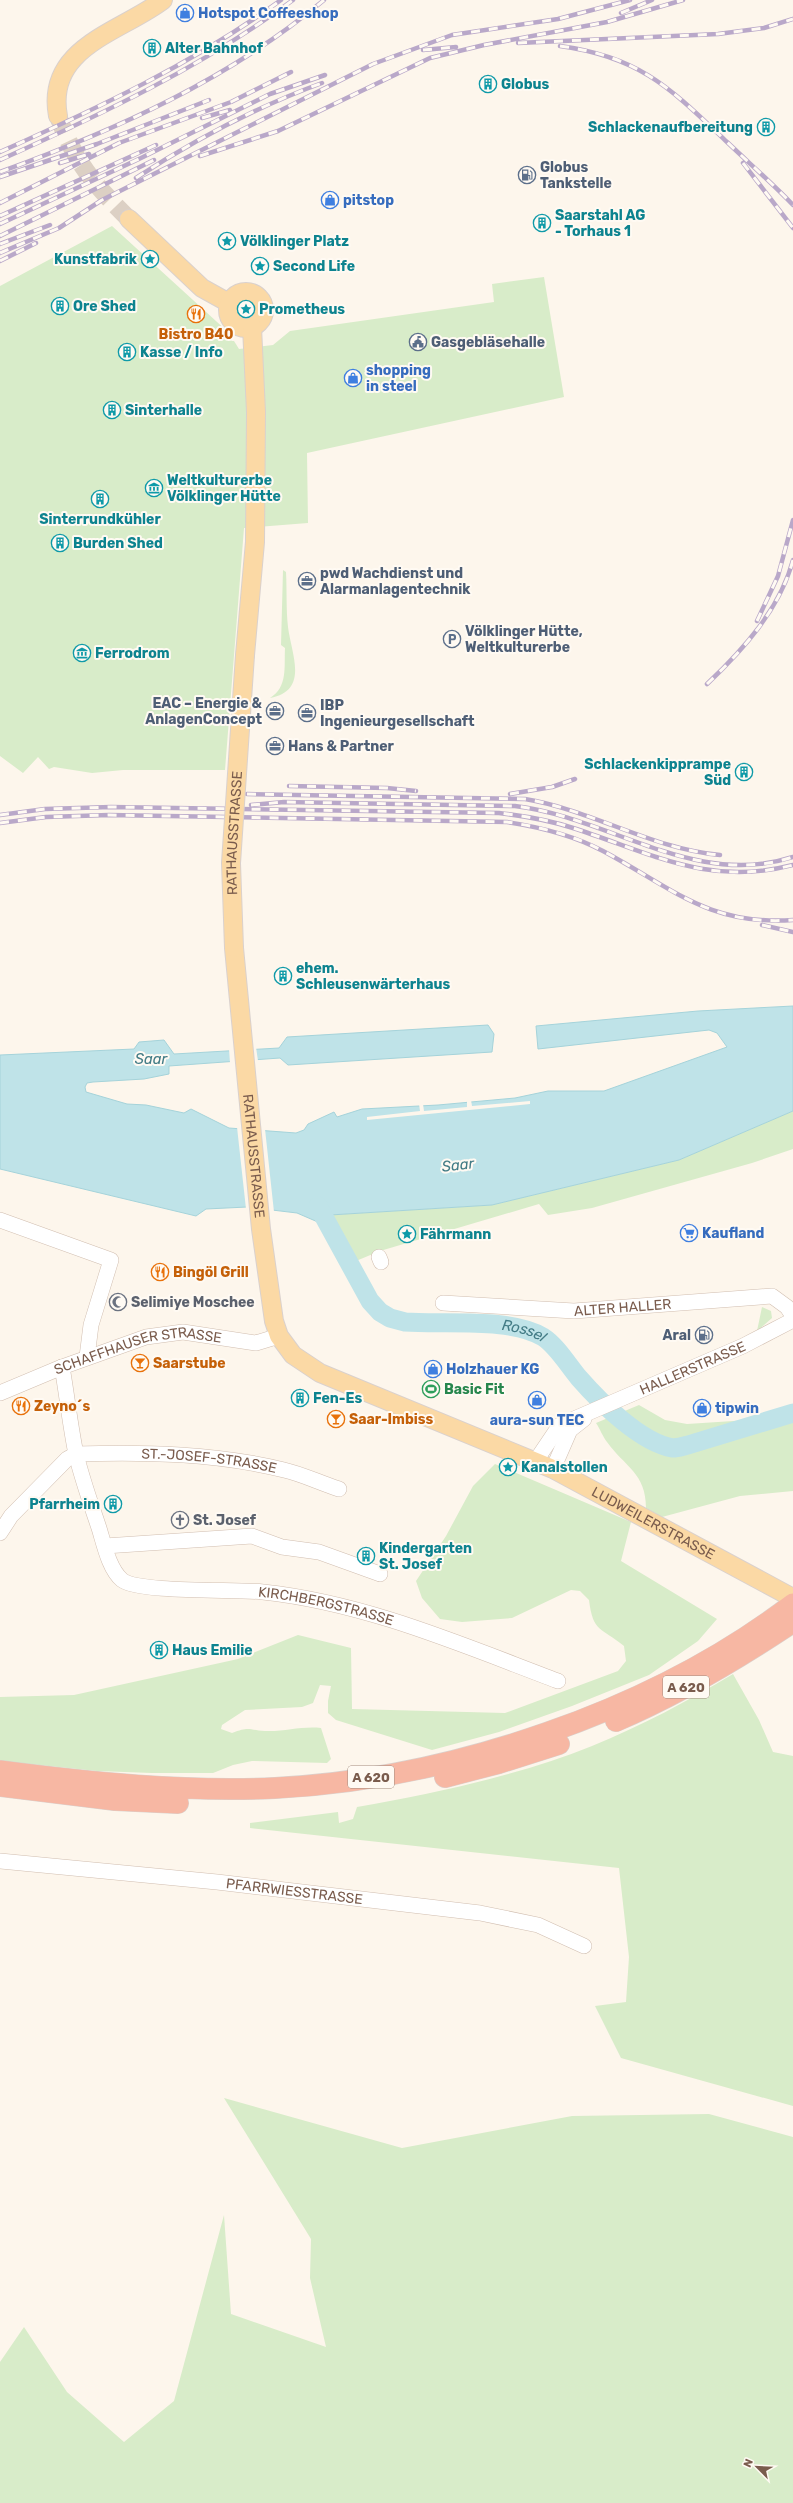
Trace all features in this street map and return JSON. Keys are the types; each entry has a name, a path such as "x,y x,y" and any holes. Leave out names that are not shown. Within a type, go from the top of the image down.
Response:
{"highway":[{"name":"A 620","path":"0,1771 113,1784 221,1789 277,1788 388,1774 494,1749 565,1727 724,1659 793,1604"},
{"name":"A 620","path":"0,1786 115,1800 225,1804 292,1801 393,1788 499,1763 568,1741 643,1709 724,1659 793,1622"}],"main road":[{"path":"58,116 56,98 62,77 79,50 163,0"},
{"path":"128,219 202,288 229,303"},
{"path":"249,291 260,297 264,304 264,313 261,321 252,327 242,328 233,323 228,314 229,303 234,296 241,292 249,291"},
{"name":"RATHAUSSTRASSE","path":"252,327 256,412 255,542 245,655 231,863 234,948 261,1229 272,1314 279,1336"},
{"name":"LUDWEILERSTRASSE","path":"279,1336 294,1356 320,1373 552,1469 793,1598"}],"street":[{"path":"0,1220 111,1260 91,1325 87,1357"},
{"name":"ALTER HALLER","path":"443,1303 574,1311 772,1296 787,1307 793,1316"},
{"name":"HALLERSTRASSE","path":"535,1462 560,1426 743,1346 793,1320"},
{"name":"SCHAFFHAUSER STRASSE","path":"0,1393 87,1357 135,1340 164,1334 183,1332 242,1342 262,1342 279,1336"},
{"name":"KIRCHBERGSTRASSE","path":"62,1367 76,1454 105,1546 116,1573 130,1585 264,1592 344,1607 393,1619 558,1681"},
{"name":"HALLERSTRASSE","path":"552,1469 570,1430 590,1413"},
{"name":"ST.-JOSEF-STRASSE","path":"76,1454 156,1452 204,1456 284,1470 338,1489"},
{"path":"0,1533 11,1516 67,1459 76,1454"},
{"path":"105,1546 252,1536 282,1547 319,1552 380,1574"},
{"name":"PFARRWIESSTRASSE","path":"0,1861 217,1882 480,1913 538,1925 584,1946"}],"green space":[{"name":"Weltkulturerbe Völklinger Hütte","path":"112,226 228,332 226,334 232,341 234,341 239,349 273,345 290,331 494,302 492,284 544,277 564,397 307,453 308,523 244,528 225,770 123,770 92,773 54,767 49,769 38,757 23,773 0,756 0,286"},
{"path":"246,299 253,302 256,309 253,316 246,319 239,316 236,309 239,302"},
{"path":"283,570 286,572 288,627 295,670 294,679 290,688 282,694 270,698 280,688 285,669 285,648 281,645"},
{"path":"793,1111 793,1149 752,1163 592,1208 548,1215 539,1204 380,1251 356,1261 330,1215 492,1205 679,1160"},
{"path":"762,1307 771,1311 772,1318 757,1331"},
{"path":"639,1405 665,1420 687,1424 793,1417 793,1491 740,1496 662,1517 646,1508 645,1496 638,1478 607,1442 596,1423"},
{"path":"495,1464 631,1522 621,1561 717,1619 698,1641 649,1675 572,1706 499,1732 432,1750 336,1720 328,1713 328,1701 331,1686 320,1685 313,1703 302,1707 245,1710 222,1725 221,1729 232,1733 246,1729 272,1731 321,1728 331,1759 327,1763 252,1761 233,1765 213,1773 152,1773 97,1771 0,1761 0,1697 74,1695 238,1659 298,1635 351,1648 352,1709 505,1713 618,1671 626,1661 624,1646 599,1628 593,1618 589,1600 580,1591 571,1590 512,1618 462,1622 440,1619 422,1598 416,1581 446,1536 473,1486"},
{"path":"733,1674 759,1720 773,1752 793,1756 793,2106 621,2058 595,2006 626,2002 629,1957 619,1868 250,1828 250,1823 338,1812 339,1823 353,1819 357,1807 416,1796 506,1775 564,1757 646,1722"},
{"path":"224,2098 402,2148 572,2116 709,2114 793,2137 793,2503 0,2503 0,2362 24,2327 67,2392 124,2442 174,2401 224,2215 231,2314 326,2347 310,2278 311,2239"}],"water":[{"name":"Saar","path":"793,1006 793,1111 679,1160 492,1205 330,1215 334,1229 297,1213 247,1207 206,1209 196,1216 0,1169 0,1055 134,1049 139,1042 164,1040 174,1054 279,1048 287,1037 488,1025 494,1034 492,1052 288,1065 280,1058 169,1066 169,1074 144,1079 93,1082 87,1083 85,1087 86,1092 127,1104 146,1105 184,1113 191,1109 229,1128 296,1133 304,1130 308,1124 334,1112 337,1117 362,1109 438,1105 515,1098 548,1091 604,1091 727,1047 717,1033 709,1030 538,1049 536,1026 698,1011"}],"pier":[{"path":"256,1047 258,1061 230,1063 229,1049"},
{"path":"467,1100 471,1100 472,1106 530,1101 530,1104 367,1120 367,1117 420,1111 419,1104 423,1104 424,1111 467,1107"},
{"path":"237,1127 265,1129 274,1212 246,1209"}],"waterway":[{"name":"Rossel","path":"318,1206 370,1301 380,1312 390,1318 405,1322 495,1324 529,1331 543,1337 553,1345 579,1378 598,1398 622,1420 635,1430 661,1445 673,1448 680,1447 793,1413"}],"tunnel":[{"path":"58,116 72,147 87,172 95,183 129,219"}],"railway":[{"path":"0,152 73,119 145,83 214,44 281,0"},
{"path":"0,160 114,107 151,88 223,47 293,0"},
{"path":"0,172 86,139 170,100 210,79 287,29 324,0"},
{"path":"0,253 59,228 102,200 373,64 452,35 558,19 630,0"},
{"path":"621,13 652,0"},
{"path":"200,156 278,131 430,58 484,45 607,22 683,0"},
{"path":"518,43 718,34 764,28 793,19"},
{"path":"560,46 588,51 612,58 634,67 653,78 689,106 793,205"},
{"path":"423,50 456,47"},
{"path":"0,203 119,143 231,102 291,72"},
{"path":"0,224 141,158 270,94 325,75"},
{"path":"136,178 181,150 250,113 322,83"},
{"path":"0,177 97,144 209,100"},
{"path":"202,118 230,110"},
{"path":"0,216 156,145"},
{"path":"60,163 89,154"},
{"path":"0,236 154,160"},
{"path":"743,163 793,228"},
{"path":"0,244 50,225"},
{"path":"0,261 36,243"},
{"path":"757,621 778,576 793,520"},
{"path":"707,684 734,657 759,628 779,595 793,560"},
{"path":"510,794 552,787 575,779"},
{"path":"289,786 387,788 416,791"},
{"path":"247,794 525,799 550,804 670,845 720,855"},
{"path":"251,805 284,802 515,806 550,813 584,823 652,848 687,858 721,864 757,864 793,857"},
{"path":"0,815 45,809 111,807 499,813 555,823 654,856 707,870 734,872 762,871 793,865"},
{"path":"0,823 46,817 109,815 507,822 556,832 592,845 671,891 714,911 738,917 764,920 793,920"},
{"path":"762,925 793,932"}],"place":[{"name":"Hotspot Coffeeshop","path":"185,13"},
{"name":"Alter Bahnhof","path":"152,48"},
{"name":"Globus","path":"488,84"},
{"name":"Schlackenaufbereitung","path":"766,127"},
{"name":"Globus Tankstelle","path":"527,175"},
{"name":"pitstop","path":"330,200"},
{"name":"Saarstahl AG - Torhaus 1","path":"542,223"},
{"name":"Völklinger Platz","path":"227,241"},
{"name":"Kunstfabrik","path":"150,259"},
{"name":"Second Life","path":"260,266"},
{"name":"Ore Shed","path":"60,306"},
{"name":"Prometheus","path":"246,309"},
{"name":"Bistro B40","path":"196,314"},
{"name":"Gasgebläsehalle","path":"418,342"},
{"name":"Kasse / Info","path":"127,352"},
{"name":"shopping in steel","path":"353,378"},
{"name":"Sinterhalle","path":"112,410"},
{"name":"Weltkulturerbe Völklinger Hütte","path":"154,488"},
{"name":"Sinterrundkühler","path":"100,499"},
{"name":"Burden Shed","path":"60,543"},
{"name":"pwd Wachdienst und Alarmanlagentechnik","path":"307,581"},
{"name":"Völklinger Hütte, Weltkulturerbe","path":"452,639"},
{"name":"Ferrodrom","path":"82,653"},
{"name":"EAC – Energie & AnlagenConcept","path":"275,711"},
{"name":"IBP Ingenieurgesellschaft","path":"307,713"},
{"name":"Hans & Partner","path":"275,746"},
{"name":"Schlackenkipprampe Süd","path":"744,772"},
{"name":"ehem. Schleusenwärterhaus","path":"283,976"},
{"name":"Kaufland","path":"689,1233"},
{"name":"Fährmann","path":"407,1234"},
{"name":"Bingöl Grill","path":"160,1272"},
{"name":"Selimiye Moschee","path":"118,1302"},
{"name":"Aral","path":"704,1335"},
{"name":"Saarstube","path":"140,1363"},
{"name":"Holzhauer KG","path":"433,1369"},
{"name":"Basic Fit","path":"431,1389"},
{"name":"Fen-Es","path":"300,1398"},
{"name":"aura-sun TEC","path":"537,1400"},
{"name":"Zeyno´s","path":"21,1406"},
{"name":"tipwin","path":"702,1408"},
{"name":"Saar-Imbiss","path":"336,1419"},
{"name":"Kanalstollen","path":"508,1467"},
{"name":"Pfarrheim","path":"113,1504"},
{"name":"St. Josef","path":"180,1520"},
{"name":"Kindergarten St. Josef","path":"366,1556"},
{"name":"Haus Emilie","path":"159,1650"}]}
